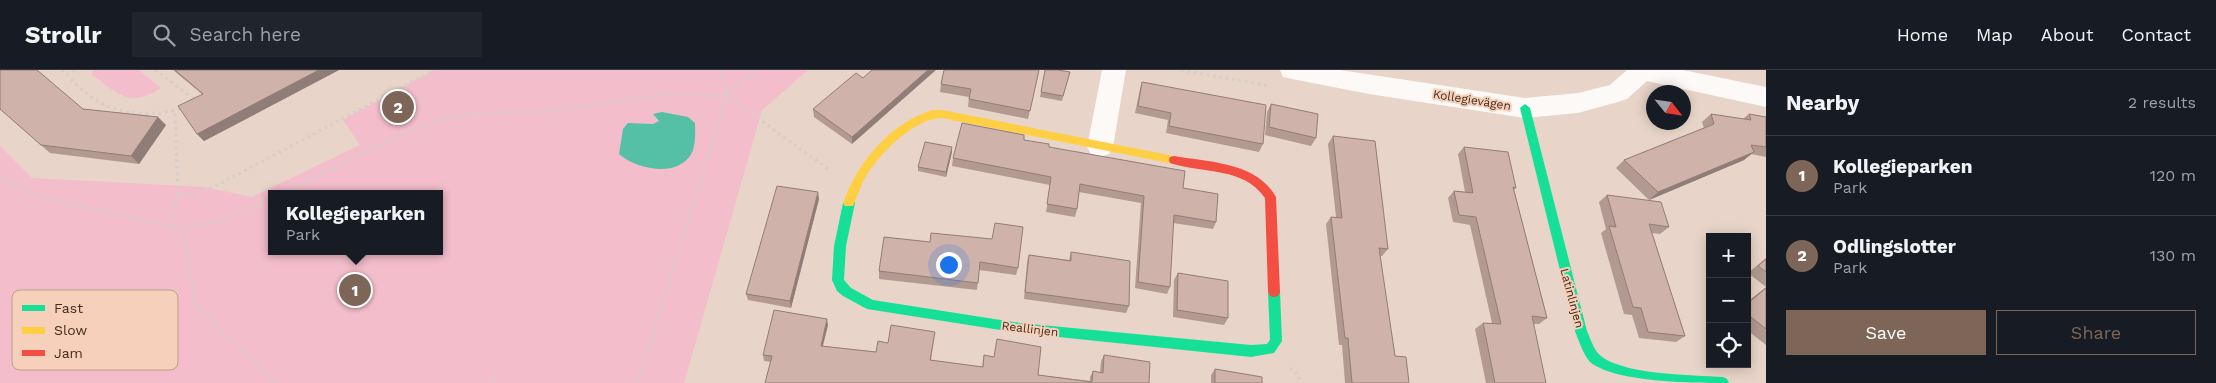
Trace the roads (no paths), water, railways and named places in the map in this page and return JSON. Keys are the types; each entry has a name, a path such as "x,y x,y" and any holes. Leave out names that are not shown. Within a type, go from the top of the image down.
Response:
{"street":[{"path":"1100,146 1114,70"},
{"name":"Kollegievägen","path":"1292,70 1369,85 1525,108 1578,103 1618,92 1644,70"},
{"path":"1644,70 1766,97"},
{"name":"Latinlinjen","path":"1525,108 1580,331 1588,348 1599,361 1620,369 1723,383"},
{"name":"Reallinjen","path":"942,114 1100,146 1238,173 1256,179 1267,187 1270,198 1277,333 1276,341 1270,349 1250,351 1128,342 945,318 868,303 841,286 837,275 852,186 869,160 898,134 923,116 942,114"}],"place":[{"name":"Odlingslotter","path":"398,107"},
{"name":"Kollegieparken","path":"355,290"}]}
